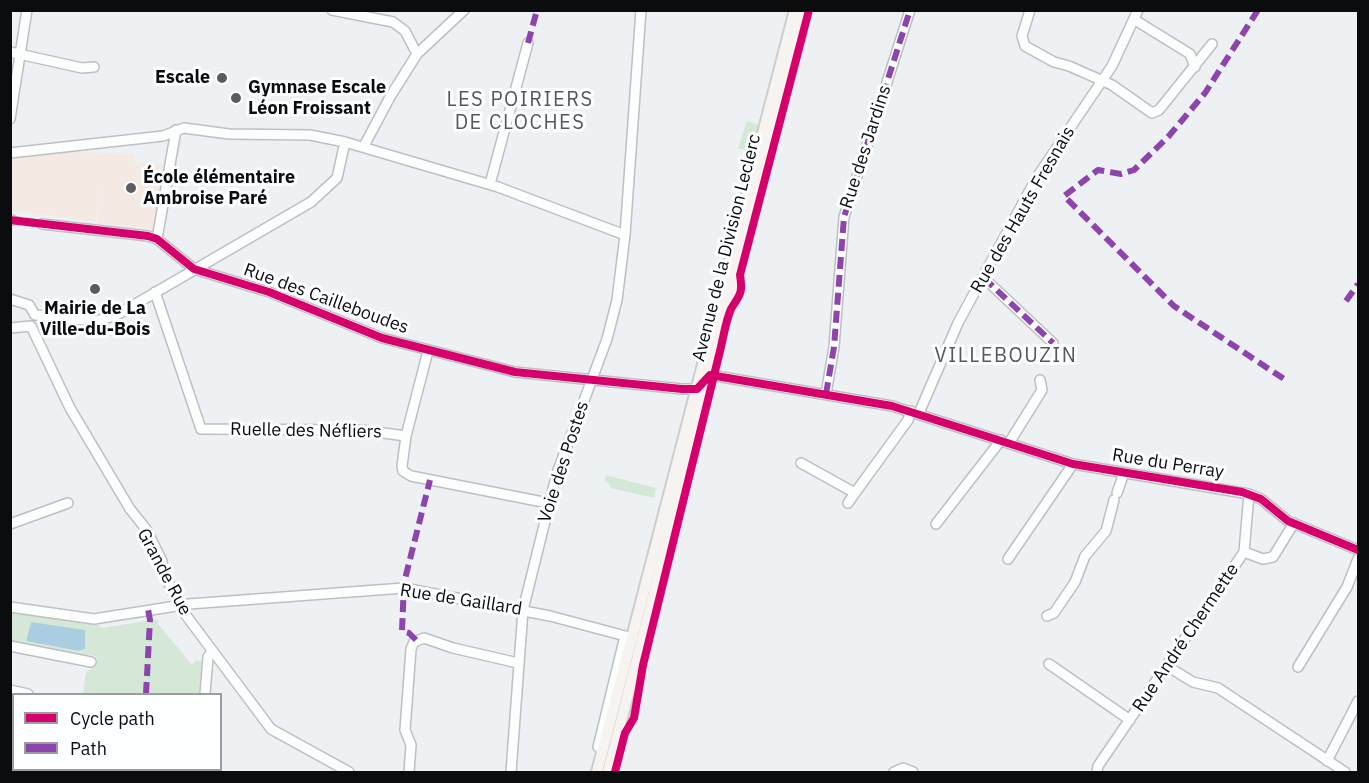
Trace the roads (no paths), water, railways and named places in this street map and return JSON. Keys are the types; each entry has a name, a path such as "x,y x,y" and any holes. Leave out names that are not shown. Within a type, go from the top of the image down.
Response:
{"main road":[{"name":"Avenue de la Division Leclerc","path":"597,772 629,637 697,389 795,10"},
{"name":"Avenue de la Division Leclerc","path":"609,772 804,10"}],"street":[{"path":"10,119 15,53 27,10"},
{"path":"332,10 393,22 405,31 417,54"},
{"path":"364,146 390,97 417,54 464,10"},
{"name":"Voie des Postes","path":"511,772 523,610 548,504 566,442 613,320 625,235 641,10"},
{"name":"Rue des Jardins","path":"826,394 834,347 844,217 910,10"},
{"path":"1030,10 1022,36 1025,46 1054,62 1113,85 1152,113 1195,67 1212,44"},
{"path":"1137,13 1190,54 1195,67"},
{"name":"Rue des Hauts Fresnais","path":"848,503 908,420 918,413 951,335 1037,177 1103,81 1137,13"},
{"path":"490,184 528,43"},
{"path":"15,53 81,68 94,67"},
{"path":"10,153 163,136 184,128 229,134 310,135 364,146 490,184 625,235"},
{"path":"42,224 148,236 157,239 176,130"},
{"path":"35,315 103,320 154,292 298,211 332,184 339,174 345,142"},
{"name":"Rue des Cailleboudes","path":"157,239 194,269 269,292 382,338 428,351 515,372 697,389"},
{"path":"207,262 208,274"},
{"path":"984,278 1053,343"},
{"name":"Ruelle des Néfliers","path":"154,292 201,429 361,430 406,435 402,466 403,471 411,476 548,504"},
{"path":"10,299 29,305 35,315"},
{"path":"10,328 31,326 35,315"},
{"name":"Grande Rue","path":"31,326 70,408 128,507 146,530 179,606 271,729 349,772"},
{"path":"406,435 428,351"},
{"path":"697,389 710,375"},
{"name":"Rue du Perray","path":"710,375 826,394 918,413 1073,464 1249,494 1261,499 1294,523 1359,550"},
{"path":"936,524 1005,441 1042,390 1040,380"},
{"path":"801,463 855,493"},
{"path":"1008,559 1073,464"},
{"path":"1047,616 1054,613 1075,582 1085,556 1106,531 1124,473"},
{"name":"Rue André Chermette","path":"1097,772 1098,766 1244,552 1249,494"},
{"path":"10,524 68,503"},
{"path":"1244,552 1269,560 1294,523"},
{"path":"1298,667 1347,587 1359,559"},
{"name":"Rue de Gaillard","path":"10,607 94,619 179,606 404,588 523,610 629,637"},
{"path":"592,772 629,637"},
{"path":"409,772 411,745 405,730 411,649 414,642 424,638 453,648 518,663"},
{"path":"10,646 91,662"},
{"path":"205,693 208,657 212,651"},
{"path":"1049,664 1130,720"},
{"path":"1167,666 1193,682 1218,688 1345,772"},
{"path":"1327,761 1359,701"},
{"path":"894,772 903,768 913,772"}],"water":[{"path":"31,622 85,630 85,649 78,651 26,641"}],"tunnel":[{"path":"12,220 42,224"}],"place":[{"name":"Escale","path":"222,78"},
{"name":"Gymnase Escale Léon Froissant","path":"236,98"},
{"name":"École élémentaire Ambroise Paré","path":"131,188"},
{"name":"Mairie de La Ville-du-Bois","path":"95,289"}],"district":[{"name":"LES POIRIERS DE CLOCHES","path":"520,112"},
{"name":"VILLEBOUZIN","path":"1006,356"}]}
